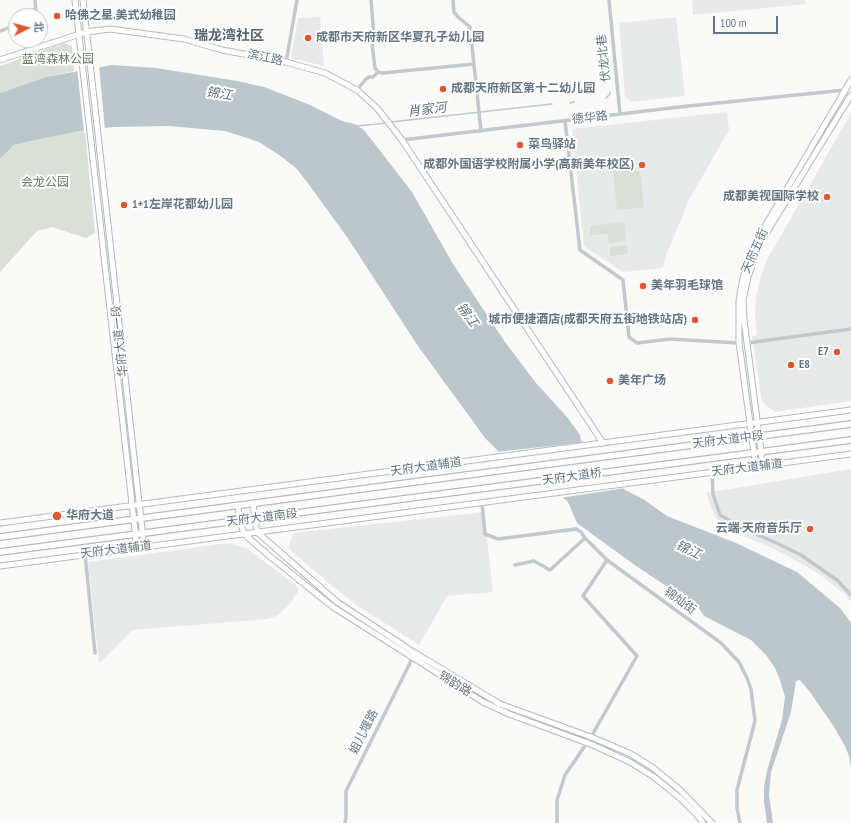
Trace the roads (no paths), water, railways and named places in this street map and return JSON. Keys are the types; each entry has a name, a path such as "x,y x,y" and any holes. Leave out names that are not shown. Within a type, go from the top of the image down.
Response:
{"main road":[{"name":"天府大道中段","path":"505,470 851,424"},
{"name":"天府大道中段","path":"619,471 851,440"},
{"name":"天府大道南段","path":"0,537 505,470"},
{"name":"天府大道桥","path":"524,483 619,471"},
{"name":"天府大道南段","path":"0,552 524,483"}],"street":[{"path":"75,0 137,548"},
{"path":"83,0 86,32"},
{"path":"286,62 297,0"},
{"path":"371,0 374,36 372,43 375,68 378,72 383,73 474,64"},
{"path":"453,0 454,12 470,27 481,131"},
{"name":"伏龙北巷","path":"609,0 620,114"},
{"name":"滨江路","path":"0,60 78,34 110,29 184,39 222,50 286,62 325,73 357,90"},
{"name":"华府大道一段","path":"86,32 144,547"},
{"path":"378,72 373,77 366,79 357,90 377,108 402,140 603,443"},
{"name":"天府五街","path":"756,466 739,343 739,301 742,282 747,263 764,228 851,80"},
{"name":"德华路","path":"402,140 620,114 846,90"},
{"name":"天府五街","path":"763,466 744,320 743,300 748,277 757,251 764,237 851,95"},
{"path":"565,121 580,250 623,280 628,337 637,343 670,339 739,343"},
{"path":"746,343 851,329"},
{"name":"天府大道辅道","path":"0,523 851,410"},
{"name":"天府大道辅道","path":"0,566 851,454"},
{"path":"712,472 712,494 720,515 746,530 801,555 838,580 851,595"},
{"name":"锦灿街","path":"482,503 485,534 493,538 498,539 576,529 581,532 607,560 721,643 739,662 751,689 755,721 737,790 737,808 740,823"},
{"path":"253,504 257,532"},
{"path":"238,506 244,534"},
{"name":"锦韵路","path":"257,532 337,602 415,653 500,704 591,737 629,753 652,767 679,789 712,823"},
{"name":"锦韵路","path":"244,534 320,598 412,658 483,702 509,714 587,743 630,762 654,777 680,798 703,823"},
{"path":"515,565 534,561 550,570 585,538"},
{"path":"85,554 95,653"},
{"path":"557,823 557,800 561,786 572,763 591,737 637,656 583,596 607,560"},
{"name":"姐儿堰路","path":"345,823 346,792 415,653"}],"water":[{"name":"锦江","path":"112,65 156,68 237,81 264,87 310,105 342,121 355,124 364,130 412,192 453,264 505,342 536,383 567,417 580,435 581,440 601,465 625,490 643,499 667,516 736,543 797,572 840,608 851,623 851,768 849,756 845,746 834,727 810,692 800,680 796,681 791,712 771,772 769,795 773,823 767,823 764,787 767,771 782,720 785,697 775,668 766,655 751,640 704,616 698,607 636,566 577,523 568,502 535,474 502,455 485,438 418,346 347,237 307,182 296,168 279,155 259,142 225,131 169,126 113,127 85,130 14,145 0,159 0,93 46,77"}],"waterway":[{"name":"肖家河","path":"606,98 610,92"},
{"name":"肖家河","path":"570,103 574,102"},
{"name":"肖家河","path":"391,122 552,104"},
{"name":"肖家河","path":"357,126 387,123"}],"place":[{"name":"哈佛之星.美式幼稚园","path":"57,16"},
{"name":"成都市天府新区华夏孔子幼儿园","path":"308,38"},
{"name":"成都天府新区第十二幼儿园","path":"443,89"},
{"name":"菜鸟驿站","path":"520,145"},
{"name":"成都外国语学校附属小学(高新美年校区)","path":"642,165"},
{"name":"成都美视国际学校","path":"827,197"},
{"name":"1+1左岸花都幼儿园","path":"124,205"},
{"name":"美年羽毛球馆","path":"643,286"},
{"name":"城市便捷酒店(成都天府五街地铁站店)","path":"695,320"},
{"name":"E7","path":"837,352"},
{"name":"E8","path":"791,365"},
{"name":"美年广场","path":"610,381"},
{"name":"华府大道","path":"57,516"},
{"name":"云端·天府音乐厅","path":"810,529"}],"district":[{"name":"瑞龙湾社区","path":"229,36"}],"park label":[{"name":"蓝湾森林公园","path":"58,60"},
{"name":"会龙公园","path":"45,183"}]}
